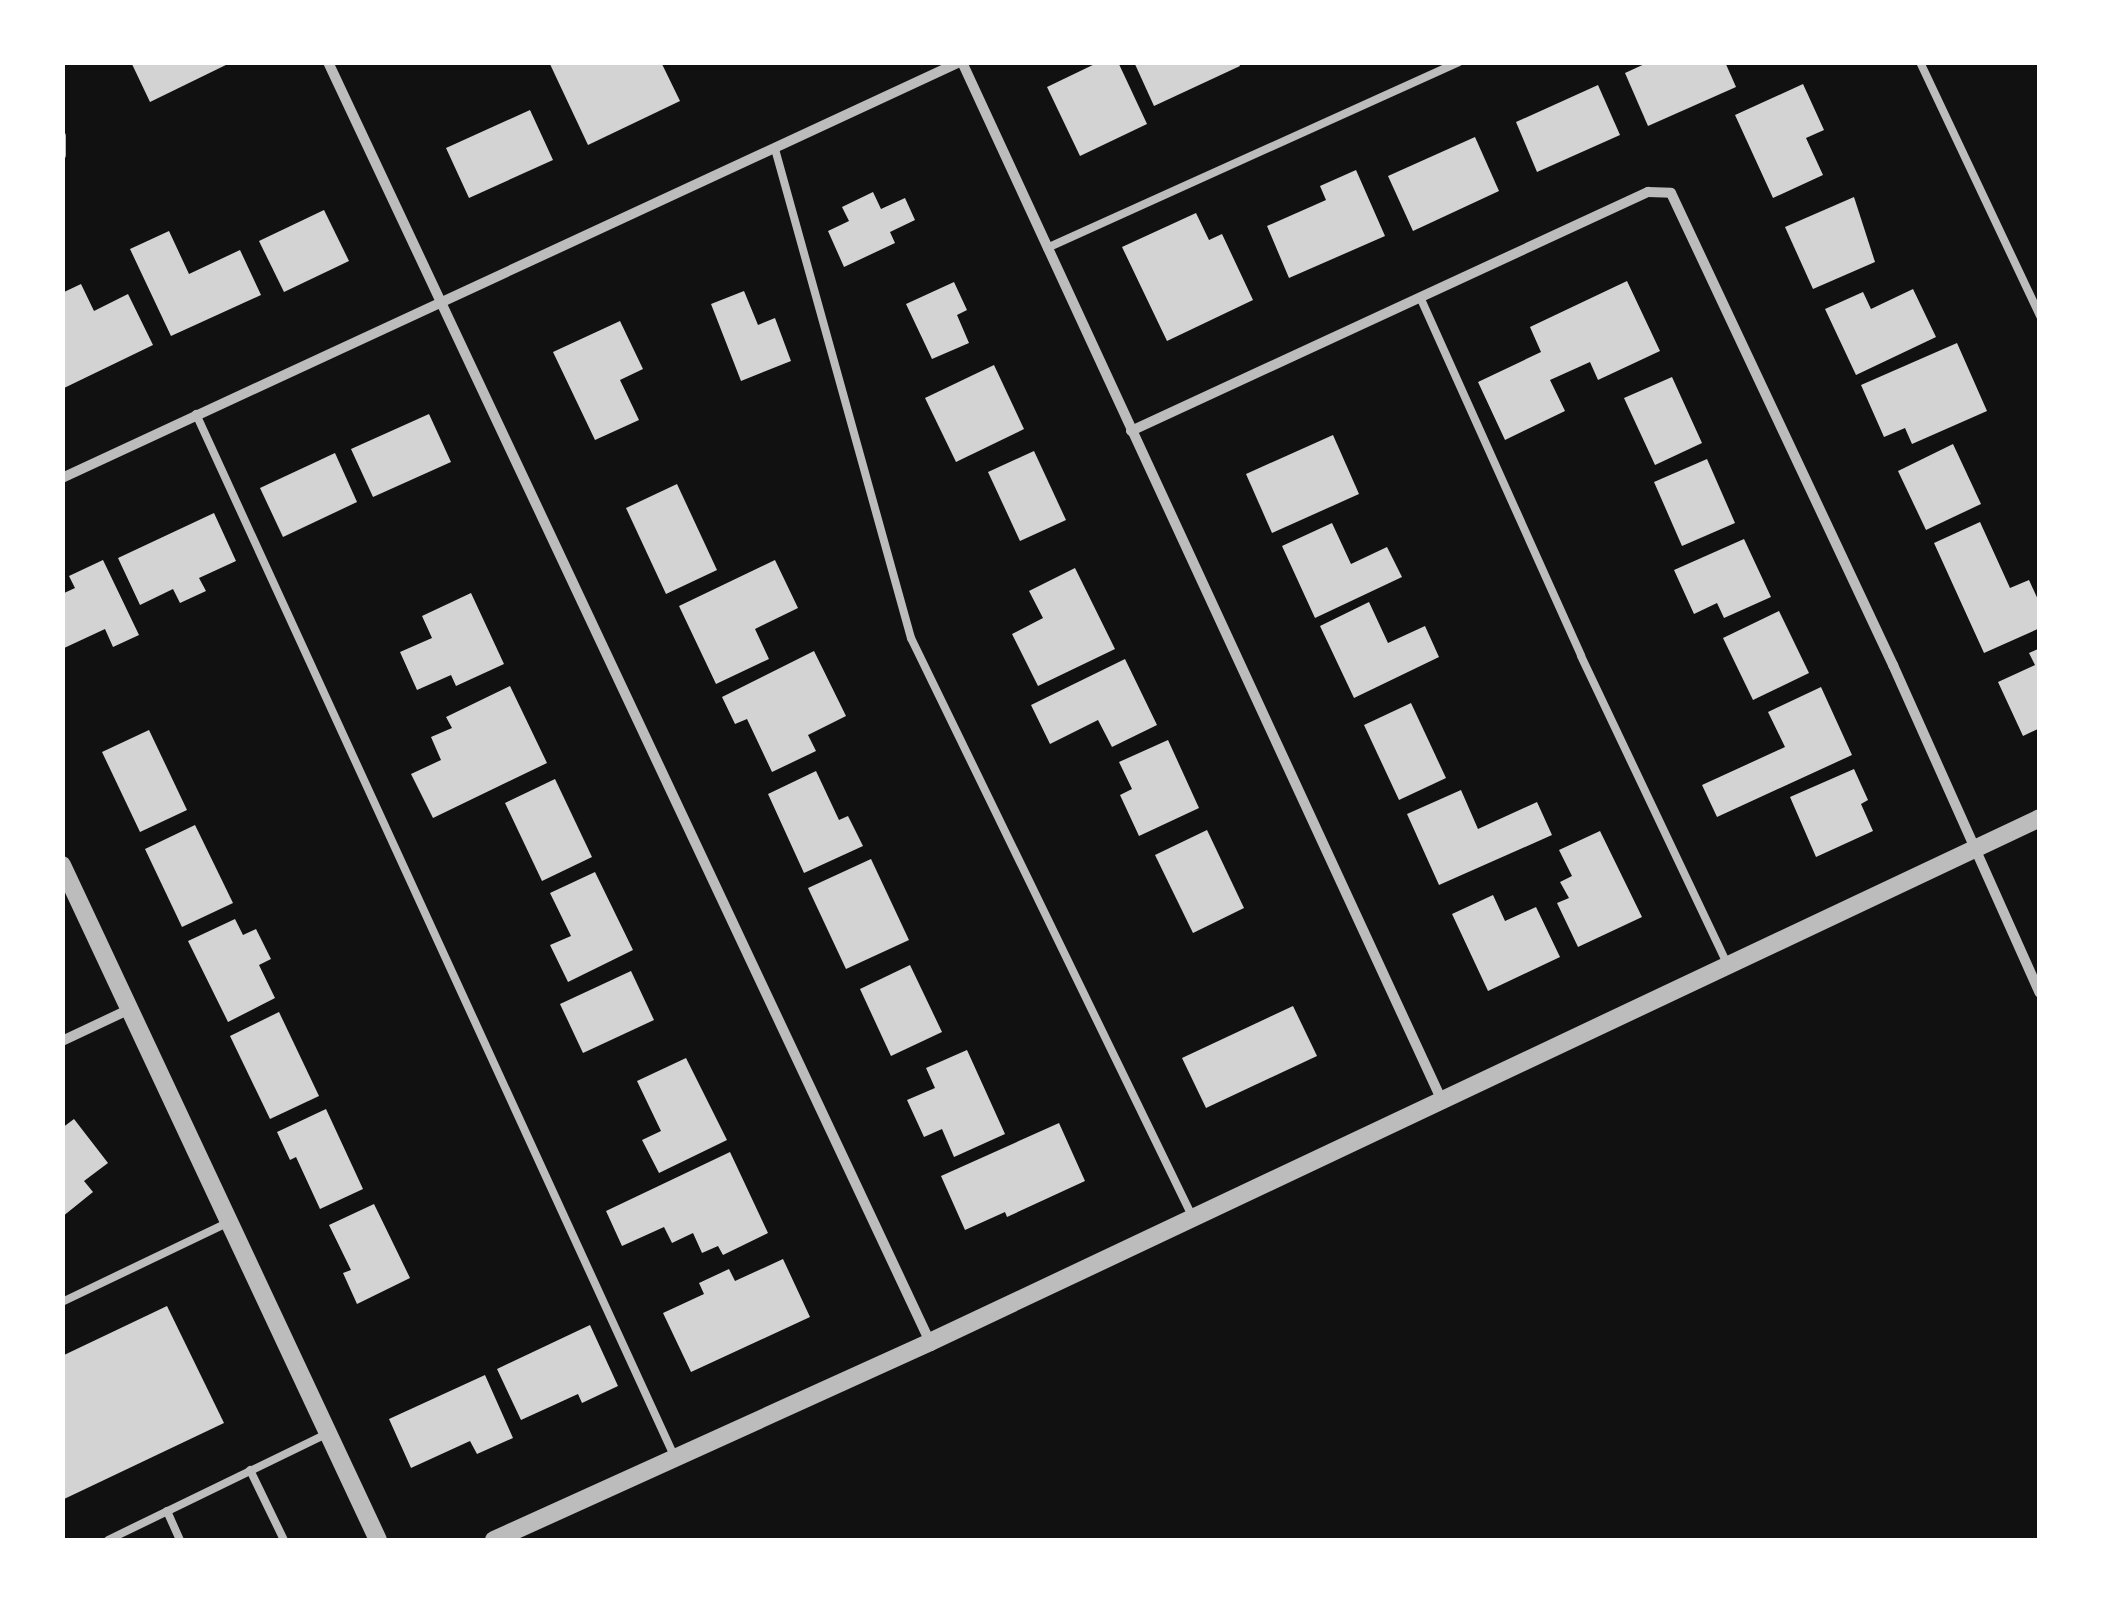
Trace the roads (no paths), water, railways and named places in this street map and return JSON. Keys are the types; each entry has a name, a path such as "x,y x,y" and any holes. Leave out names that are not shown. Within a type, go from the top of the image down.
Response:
{"street":[{"path":"62,478 961,62 1442,1102"},
{"path":"332,64 440,302 930,1342"},
{"path":"1131,431 1648,192 1671,194 1894,665 2040,994"},
{"path":"494,1540 930,1342 2040,818"},
{"path":"62,865 378,1540"},
{"path":"62,1041 130,1008"}],"lane":[{"path":"1047,248 1458,62"},
{"path":"1920,62 2040,316"},
{"path":"62,136 62,155"},
{"path":"774,149 911,638 1193,1218"},
{"path":"1420,298 1581,656 1728,966"},
{"path":"196,414 675,1458"},
{"path":"62,1302 229,1222"},
{"path":"108,1540 328,1433"},
{"path":"250,1470 284,1540"},
{"path":"167,1512 180,1540"}]}
